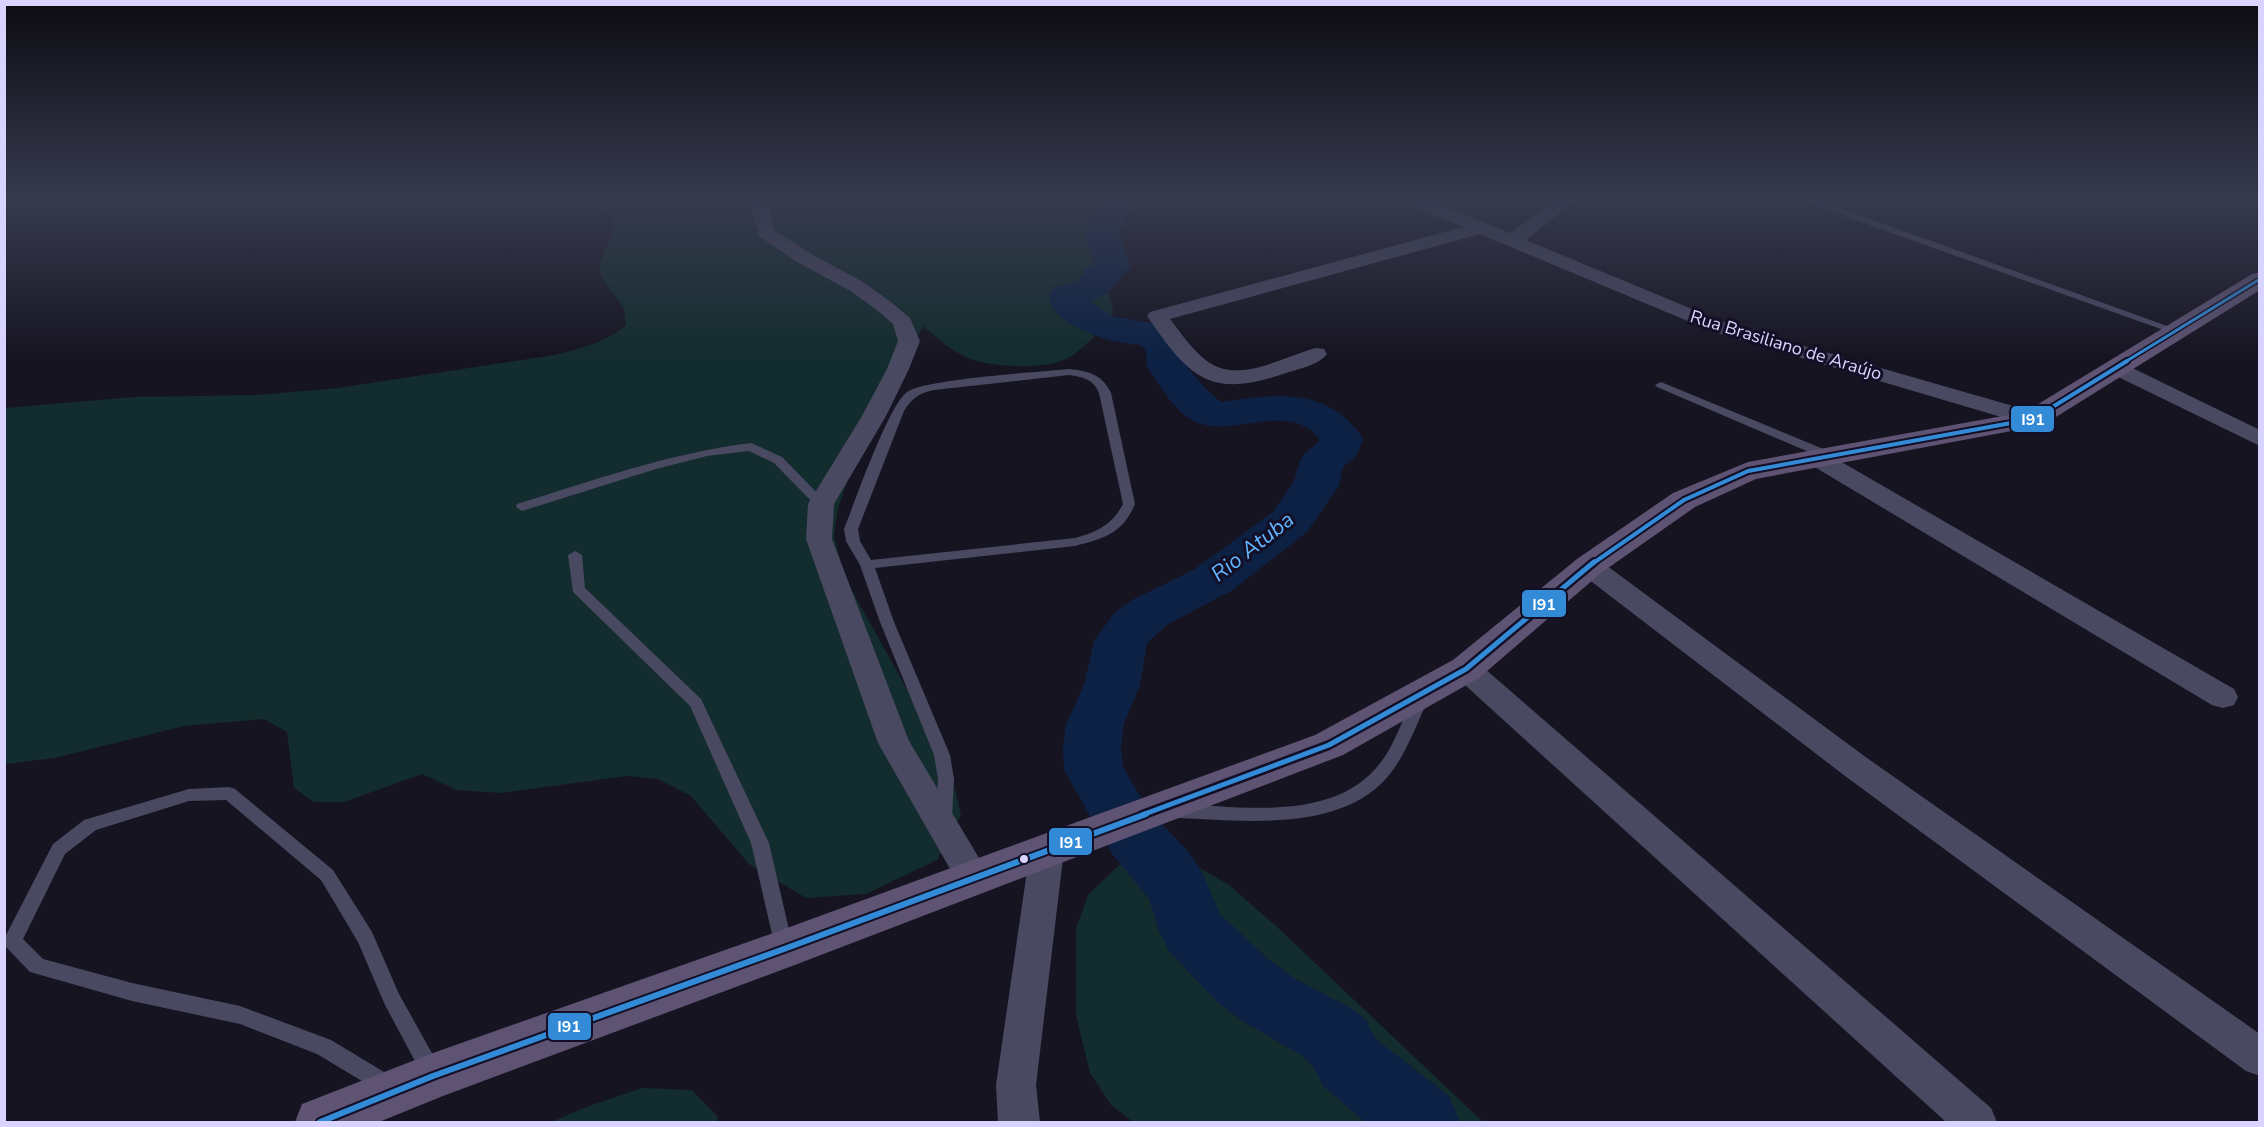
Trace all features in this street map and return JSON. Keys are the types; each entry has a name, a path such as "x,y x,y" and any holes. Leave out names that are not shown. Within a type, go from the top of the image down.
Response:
{"main road":[{"path":"320,1122 415,1083 784,949 1329,745 1466,669 1589,566 1684,500 1748,471 2033,418 2118,368 2259,279"}],"street":[{"path":"794,252 856,286 884,306 903,322 909,342 874,416 821,504 819,538 894,744 973,878"},
{"path":"1316,354 1276,371 1238,377 1213,375 1200,368 1156,316 1393,252"},
{"name":"Rua Brasiliano de Araújo","path":"1537,252 1721,328 2033,418"},
{"path":"2118,368 2259,439"},
{"path":"1823,457 2223,697"},
{"path":"1589,566 1856,767 2259,1058"},
{"path":"1466,669 1976,1122"},
{"path":"1019,1122 1016,1085 1047,850"}],"lane":[{"path":"1953,252 2176,331"},
{"path":"867,565 1075,542 1103,535 1123,521 1129,504 1106,393 1101,382 1090,374 1069,372 934,387 907,396 898,411 851,529 853,541 867,565 887,622 942,755 946,779 944,829"},
{"path":"1661,385 1823,457"},
{"path":"522,507 652,466 707,452 751,447 778,460 821,504"},
{"path":"575,555 578,589 696,703 760,843 784,949"},
{"path":"1158,810 1270,814 1329,806 1363,790 1386,768 1424,692"},
{"path":"229,793 327,875 365,938 392,999 415,1083 240,1015 132,992 37,966 13,941 59,849 90,825 189,795 229,793"}],"green space":[{"path":"605,252 1094,252 1096,271 1111,299 1113,313 1094,336 1072,356 1062,361 1035,366 1006,366 979,361 968,358 944,344 923,326 847,482 838,508 834,535 844,576 933,736 952,775 961,815 937,860 866,894 806,898 749,864 691,796 658,779 627,776 501,793 457,790 422,774 344,802 314,802 294,788 287,732 264,719 184,726 55,758 5,764 5,408 134,397 258,395 338,388 554,355 592,344 626,325 624,309 601,276 600,263"},
{"path":"1154,854 1184,859 1229,885 1275,925 1483,1122 1133,1122 1111,1105 1090,1073 1076,1015 1076,929 1088,895 1119,865"},
{"path":"642,1088 692,1090 717,1116 718,1122 551,1122 589,1106"}],"waterway":[{"name":"Rio Atuba","path":"1108,252 1113,266 1098,278 1097,283 1091,288 1067,295 1068,303 1099,325 1134,333 1155,334 1153,335 1166,349 1167,367 1192,399 1206,411 1220,415 1255,409 1295,409 1312,414 1332,426 1341,438 1339,449 1322,461 1316,486 1306,495 1300,511 1290,522 1213,580 1150,612 1133,625 1121,641 1112,685 1095,724 1092,747 1094,770 1112,799"},
{"name":"Rio Atuba","path":"1135,837 1165,870 1179,891 1193,931 1243,981 1269,1000 1330,1034 1339,1043 1350,1063 1422,1122"}],"transit line":[{"name":"I91","path":"320,1122 433,1076 784,949 1329,745 1466,669 1589,566 1684,500 1748,471 2033,419 2260,279"}]}
